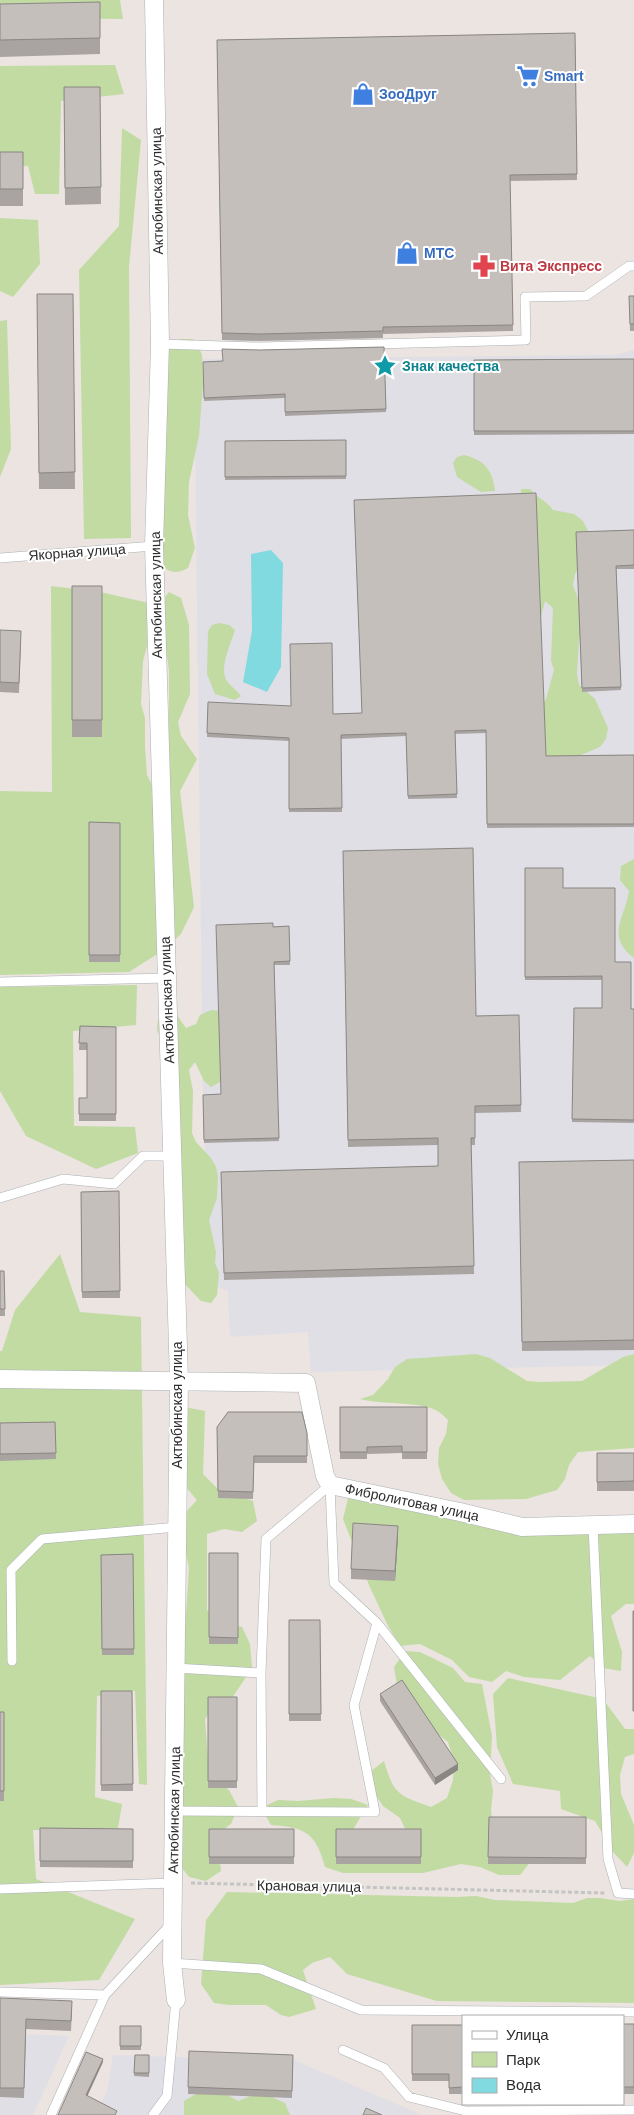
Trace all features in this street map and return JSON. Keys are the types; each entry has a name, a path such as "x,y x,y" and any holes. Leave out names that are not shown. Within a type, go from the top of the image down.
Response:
{"street":[{"name":"Актюбинская улица","path":"154,0 160,344 154,546 179,1382 172,1922 172,1963 176,2000"},
{"name":"Фибролитовая улица","path":"0,1380 306,1383 325,1476 330,1485 522,1527 634,1524"}],"lane":[{"path":"160,344 260,347 526,340 525,297 586,296 628,266 634,266"},
{"name":"Якорная улица","path":"0,558 154,546"},
{"path":"0,982 167,978"},
{"path":"0,1198 63,1179 114,1184 143,1156 172,1156"},
{"path":"330,1485 334,1583 377,1623 501,1779"},
{"path":"262,1811 260,1672 266,1539 330,1485"},
{"path":"593,1525 608,1859 618,1893 634,1894"},
{"path":"12,1661 11,1570 42,1539 177,1527"},
{"path":"174,1811 375,1812 354,1706 377,1623"},
{"path":"175,1668 260,1672"},
{"path":"0,1889 173,1883"},
{"path":"51,2115 105,1996 172,1922"},
{"path":"172,1963 261,1969 362,2010 634,2012"},
{"path":"0,1992 105,1996"},
{"path":"153,2115 167,2096 176,2000"},
{"path":"343,2050 384,2068 409,2097 466,2111 634,2110"}],"path":[{"name":"Крановая улица","path":"173,1883 618,1893"}],"shaded area":[{"path":"634,350 634,1365 311,1372 308,1332 230,1337 228,1291 210,1283 203,1098 194,359 614,355"},
{"path":"0,2033 69,2036 33,2115 0,2115"},
{"path":"113,2055 296,2061 422,2115 94,2115 107,2092"}],"green space":[{"path":"0,0 120,0 123,19 0,18"},
{"path":"115,65 124,94 61,101 59,194 35,194 28,166 0,167 0,66"},
{"path":"122,128 141,140 129,267 131,538 84,539 79,270 119,226"},
{"path":"0,218 38,220 40,264 13,297 0,291"},
{"path":"7,320 11,449 0,477 0,321"},
{"path":"181,339 193,339 198,345 202,355 203,383 199,436 189,482 188,515 195,548 188,568 174,572 161,566 154,352"},
{"path":"464,455 483,463 487,467 495,491 481,492 457,477 453,463 457,457"},
{"path":"521,489 530,489 553,510 574,514 583,521 588,531 588,541 582,561 575,574 573,585 580,604 582,630 579,640 577,674 579,685 595,699 608,728 606,739 600,747 552,767 502,728 541,709 546,699 554,670 551,661 553,608 545,601 540,621 520,510"},
{"path":"51,586 100,592 149,603 141,704 145,718 147,775 153,787 169,766 169,671 160,603 169,592 181,598 189,625 190,694 178,722 181,736 197,759 180,791 194,907 181,934 162,951 129,972 0,975 0,791 52,792"},
{"path":"219,623 229,625 235,630 226,655 224,669 227,681 241,696 235,700 215,694 207,674 208,631 212,625"},
{"path":"634,859 634,958 625,950 620,942 619,926 629,891 620,880 621,866"},
{"path":"137,985 136,1025 73,1031 74,1126 135,1127 138,1153 96,1169 26,1136 0,1091 0,987"},
{"path":"211,1010 221,1011 220,1082 211,1087 204,1081 195,1062 189,1070 193,1091 192,1133 196,1142 211,1158 216,1167 218,1177 217,1198 209,1220 216,1252 215,1263 219,1273 217,1295 211,1303 201,1301 180,1279 164,1199 164,1133 162,1113 164,1072 161,1040 157,1030 158,1020 163,1011 174,1011 186,1028 196,1024 200,1015"},
{"path":"60,1254 80,1312 141,1317 147,1785 139,1784 135,1691 97,1696 95,1797 122,1804 118,1828 33,1830 36,1879 135,1919 99,1980 0,1985 0,1351 2,1351 15,1310"},
{"path":"476,1354 490,1358 527,1381 541,1382 582,1381 623,1357 634,1354 634,1448 578,1452 569,1465 565,1479 557,1490 526,1499 464,1500 451,1493 442,1479 438,1464 439,1448 446,1434 448,1420 438,1411 428,1407 360,1399 373,1395 388,1379 395,1367 407,1359"},
{"path":"184,1407 205,1411 203,1474 217,1488 253,1501 257,1521 242,1532 224,1529 207,1534 207,1610 222,1623 242,1627 250,1644 252,1668 232,1698 215,1705 205,1719 208,1760 214,1778 229,1790 238,1807 231,1824 217,1834 221,1871 206,1881 189,1877 178,1863 183,1662 189,1568 182,1532 185,1513 197,1500 185,1486"},
{"path":"351,1486 500,1523 634,1526 634,1604 626,1604 611,1616 622,1652 621,1671 603,1668 590,1656 560,1680 524,1677 506,1671 492,1682 469,1677 452,1660 420,1644 400,1646 388,1626 369,1585 343,1519"},
{"path":"405,1651 420,1652 453,1668 465,1682 482,1684 492,1736 490,1774 493,1791 491,1810 493,1828 532,1860 520,1875 499,1875 480,1867 461,1864 423,1873 343,1873 325,1867 318,1846 307,1834 293,1828 271,1825 261,1808 278,1800 351,1799 368,1805 349,1836 408,1835 400,1818 383,1806 373,1791 370,1772 384,1761 391,1781 404,1796 431,1807 447,1798 453,1780 454,1761 448,1742 432,1730 397,1685 394,1667"},
{"path":"508,1678 603,1699 625,1729 634,1729 634,1754 625,1757 620,1775 621,1794 634,1825 634,1853 627,1867 614,1853 595,1821 561,1809 560,1791 513,1784 497,1747 493,1694"},
{"path":"227,1892 476,1896 495,1900 573,1903 587,1898 620,1901 634,1899 634,2003 437,2001 347,1974 330,1957 312,1963 303,1970 316,2009 289,2017 281,2015 266,2005 214,2003 201,1984 206,1920"},
{"path":"203,2090 221,2091 238,2101 261,2092 285,2103 290,2115 184,2115 184,2101"}],"water":[{"path":"271,550 283,563 281,667 267,692 243,682 252,631 251,554"}],"building":[{"path":"100,2 100,38 0,40 0,4"},
{"path":"575,33 577,174 510,175 513,325 383,327 383,331 222,333 217,40"},
{"path":"64,87 100,87 101,187 65,188"},
{"path":"0,152 23,152 23,189 0,189"},
{"path":"37,294 73,294 75,472 39,473"},
{"path":"629,296 634,296 634,324 630,324"},
{"path":"384,347 386,409 285,412 285,394 204,398 203,362 223,361 222,349"},
{"path":"634,359 634,431 474,431 474,360"},
{"path":"346,440 346,476 225,477 225,441"},
{"path":"536,493 546,756 634,755 634,824 487,824 486,730 455,731 457,794 408,796 406,733 341,735 342,808 289,809 289,738 207,733 208,702 291,706 290,644 332,643 333,714 362,713 354,500"},
{"path":"634,530 634,565 616,566 621,687 582,688 576,532"},
{"path":"72,586 102,586 102,720 72,720"},
{"path":"0,630 21,631 19,683 0,682"},
{"path":"89,822 120,823 120,955 89,955"},
{"path":"473,848 476,1016 519,1015 521,1105 475,1106 475,1138 471,1138 474,1266 224,1273 221,1172 438,1166 438,1138 348,1140 343,851"},
{"path":"525,868 563,868 563,888 615,888 615,962 631,962 631,1009 634,1009 634,1120 572,1119 574,1008 602,1008 602,976 525,977"},
{"path":"273,923 273,927 289,926 290,961 274,962 279,1138 204,1140 203,1095 221,1094 216,925"},
{"path":"80,1026 116,1027 116,1114 79,1114 79,1098 87,1098 87,1043 79,1043"},
{"path":"634,1160 634,1340 522,1342 519,1162"},
{"path":"119,1191 120,1291 82,1292 81,1192"},
{"path":"0,1271 4,1271 5,1309 0,1309"},
{"path":"340,1407 427,1407 427,1452 402,1452 402,1446 367,1447 367,1452 340,1452"},
{"path":"228,1412 302,1412 307,1433 307,1456 254,1456 253,1492 218,1491 217,1427"},
{"path":"55,1422 56,1453 0,1454 0,1423"},
{"path":"597,1453 634,1453 634,1481 597,1482"},
{"path":"353,1523 398,1526 395,1571 351,1569"},
{"path":"209,1553 238,1553 238,1638 209,1637"},
{"path":"133,1554 134,1649 102,1649 101,1555"},
{"path":"634,1611 634,1711 633,1711"},
{"path":"289,1620 320,1620 321,1714 289,1714"},
{"path":"402,1680 458,1764 435,1778 380,1694"},
{"path":"101,1691 132,1691 133,1784 101,1785"},
{"path":"208,1697 237,1697 237,1781 208,1781"},
{"path":"0,1712 4,1712 4,1791 0,1791"},
{"path":"489,1817 586,1817 586,1858 488,1857"},
{"path":"40,1828 133,1829 133,1861 40,1861"},
{"path":"209,1829 294,1829 294,1857 209,1857"},
{"path":"336,1829 421,1829 421,1857 336,1857"},
{"path":"0,1998 72,2001 71,2021 26,2019 24,2088 0,2088"},
{"path":"624,2024 634,2024 634,2087 624,2087"},
{"path":"412,2025 462,2025 462,2087 449,2088 449,2074 412,2074"},
{"path":"120,2026 141,2026 141,2046 120,2046"},
{"path":"189,2051 293,2055 292,2091 188,2087"},
{"path":"86,2052 103,2059 86,2095 117,2111 115,2115 58,2115"},
{"path":"135,2055 149,2055 149,2073 134,2073"},
{"path":"366,2108 382,2115 363,2115"}],"place":[{"name":"Smart","path":"528,76"},
{"name":"ЗооДруг","path":"363,94"},
{"name":"МТС","path":"407,253"},
{"name":"Вита Экспресс","path":"484,266"},
{"name":"Знак качества","path":"385,366"}]}
